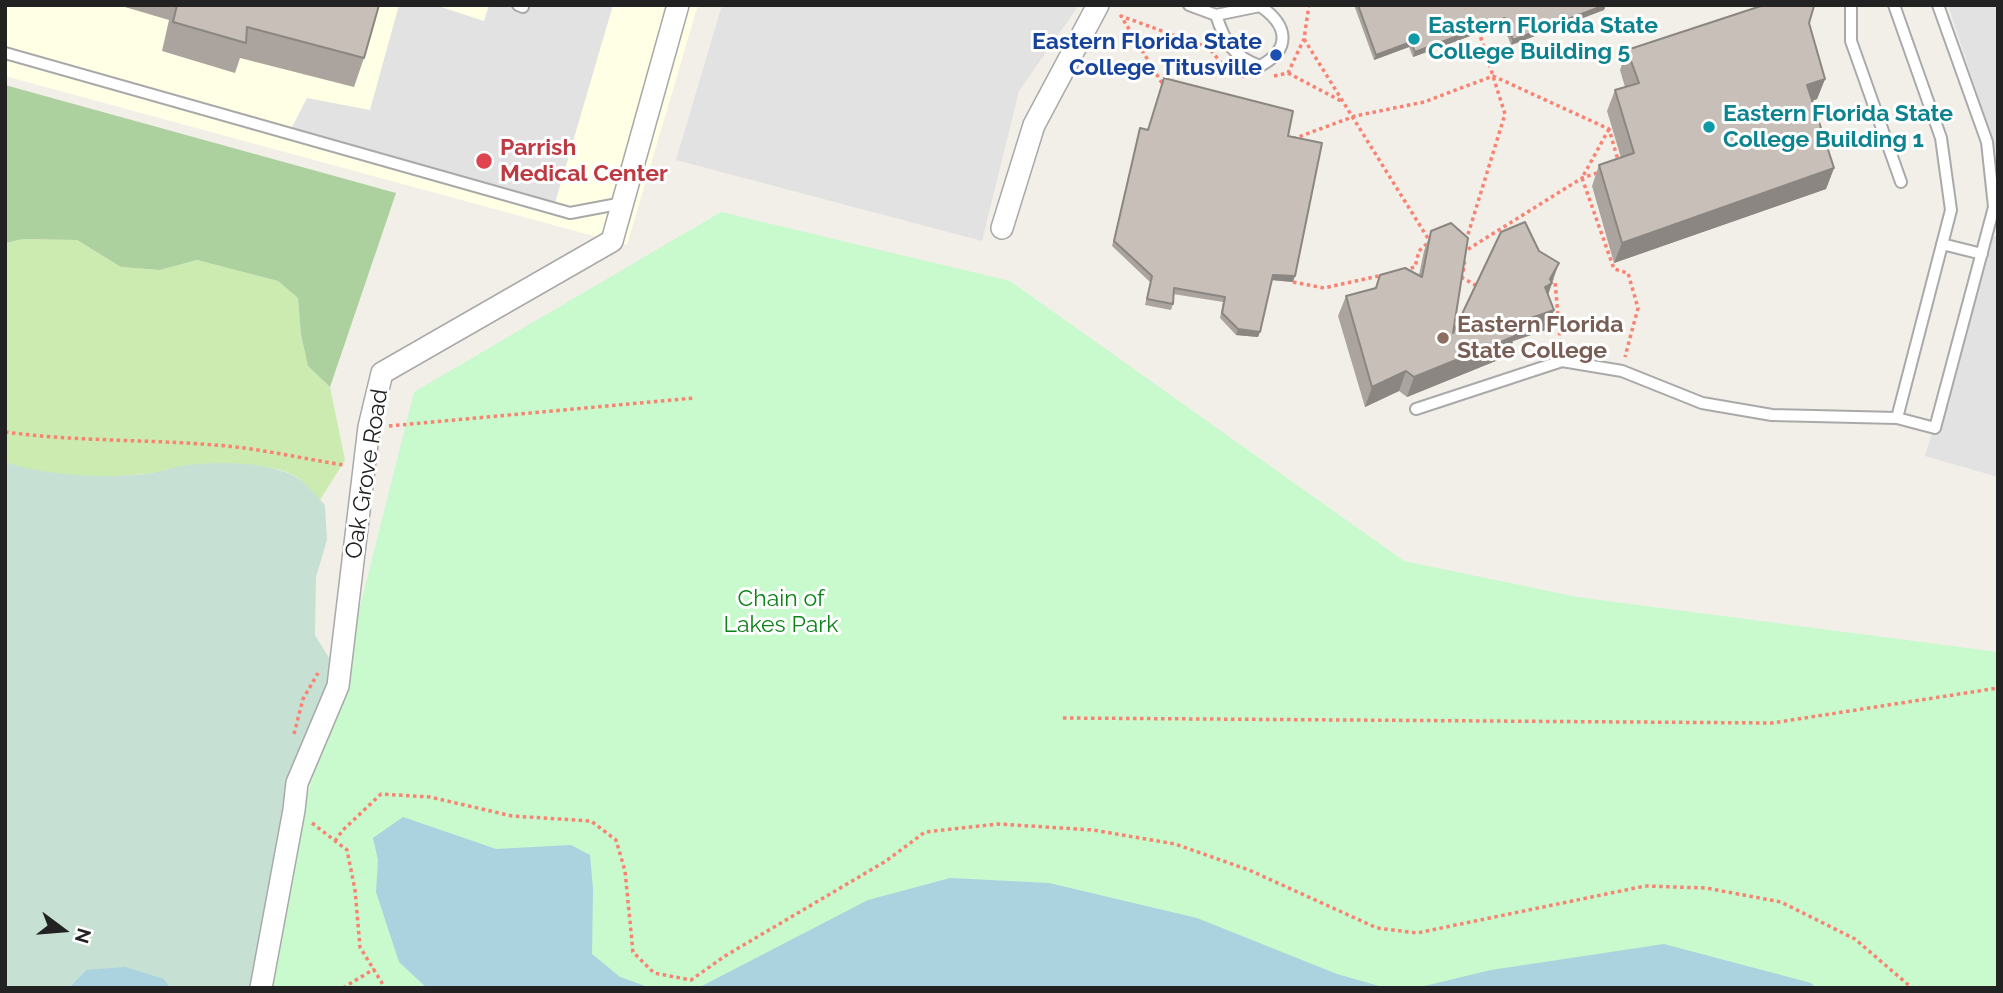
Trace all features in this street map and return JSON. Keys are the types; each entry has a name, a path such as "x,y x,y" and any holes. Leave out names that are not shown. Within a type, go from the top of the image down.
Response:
{"street":[{"name":"Oak Grove Road","path":"261,988 297,783 338,686 369,427 382,373 612,241 678,5"},
{"path":"1002,228 1034,125 1098,5"}],"lane":[{"path":"1189,5 1216,15 1260,6 1274,11 1283,31 1283,44 1272,60 1260,66 1248,62 1234,52 1223,35 1216,15"},
{"path":"1852,5 1851,41 1902,182"},
{"path":"1894,5 1941,138 1951,210 1897,418"},
{"path":"1416,410 1562,361 1622,371 1702,403 1772,415 1897,418 1935,429 1994,207 1986,142 1938,5"},
{"path":"5,53 570,213 623,203"},
{"path":"1942,244 1982,254"}],"path":[{"path":"1288,73 1304,39 1309,5"},
{"path":"1162,83 1121,16 1209,48 1227,70 1252,81"},
{"path":"1457,282 1465,265 1462,253 1505,114 1479,32"},
{"path":"1304,39 1429,240"},
{"path":"1264,78 1288,73 1343,102"},
{"path":"1286,142 1353,117 1424,102 1493,76 1609,130 1619,164"},
{"path":"1609,130 1582,178 1614,269 1628,274 1638,308 1622,371"},
{"path":"1462,253 1582,178 1607,169"},
{"path":"1418,274 1415,267 1419,251 1429,240 1438,240"},
{"path":"1454,247 1462,253"},
{"path":"1402,270 1415,267"},
{"path":"1293,282 1324,288 1389,273"},
{"path":"1544,275 1555,282 1562,361"},
{"path":"1461,277 1477,286"},
{"path":"369,427 694,398"},
{"path":"5,432 46,437 225,446 347,466"},
{"path":"293,740 303,699 324,664"},
{"path":"1063,718 1772,723 1998,688"},
{"path":"335,841 343,830 382,794 430,797 512,816 591,821 616,841 625,871 633,952 654,973 691,980 725,956 886,860 925,832 998,824 1093,830 1175,844 1249,870 1377,928 1417,933 1645,886 1706,888 1781,902 1855,939 1912,988"},
{"path":"294,810 348,850 360,947 385,988"},
{"path":"343,988 374,969"}],"shaded area":[{"name":"Parrish Medical Center","path":"5,5 698,5 627,245 5,76"},
{"path":"399,5 435,5 484,21 489,5 613,5 555,203 288,135 307,98 370,110"},
{"path":"722,5 1079,5 1019,91 982,241 676,160"},
{"path":"1948,5 1998,5 1998,158"},
{"path":"1993,236 1998,237 1998,477 1925,456 1967,309"},
{"path":"5,462 55,473 111,476 149,473 195,464 253,465 293,475 325,505 327,540 316,577 315,635 334,666 298,794 264,988 171,988 164,979 86,970 69,988 5,988"}],"green space":[{"path":"5,85 396,193 330,387 308,366 301,335 298,298 278,281 197,260 160,270 121,267 77,240 23,239 5,243"},
{"name":"Chain of Lakes Park","path":"721,212 1010,281 1404,561 1577,597 1998,652 1998,988 273,988 307,797 363,595 414,392"},
{"path":"22,239 77,240 121,267 160,270 197,260 278,281 298,298 301,335 308,366 330,387 345,460 320,500 297,477 273,468 257,466 207,464 144,474 93,476 55,473 5,462 5,243"}],"water":[{"path":"403,817 496,849 571,845 590,855 593,889 592,954 620,977 651,988 427,988 399,962 376,892 378,860 373,838"},
{"path":"950,878 1049,883 1197,918 1337,974 1386,988 698,988 868,900"},
{"path":"1664,944 1811,983 1816,988 1416,988 1491,970"},
{"path":"125,967 164,979 171,988 69,988 86,970"}],"building":[{"path":"177,5 379,5 364,58 247,27 246,43 173,22"},
{"name":"Eastern Florida State College Building 5","path":"1358,5 1605,5 1513,40 1505,18 1415,52 1411,42 1376,55"},
{"name":"Eastern Florida State College Building 1","path":"1764,5 1814,6 1809,23 1825,79 1807,85 1834,168 1622,243 1599,165 1634,153 1615,90 1639,83 1627,50"},
{"path":"1164,78 1293,111 1288,136 1322,143 1295,276 1273,275 1260,332 1238,329 1222,313 1225,297 1174,288 1173,304 1147,299 1152,276 1114,241 1140,128 1148,130"},
{"path":"1525,222 1539,251 1559,263 1550,279 1552,283 1545,287 1554,310 1514,324 1515,336 1414,377 1406,371 1372,387 1346,296 1376,288 1380,275 1405,268 1422,277 1431,231 1451,223 1468,238 1453,333 1501,232"}],"place":[{"name":"Eastern Florida State College Building 5","path":"1414,39"},
{"name":"Eastern Florida State College Titusville","path":"1276,55"},
{"name":"Eastern Florida State College Building 1","path":"1709,127"},
{"name":"Parrish Medical Center","path":"484,161"},
{"name":"Eastern Florida State College","path":"1443,338"}]}
